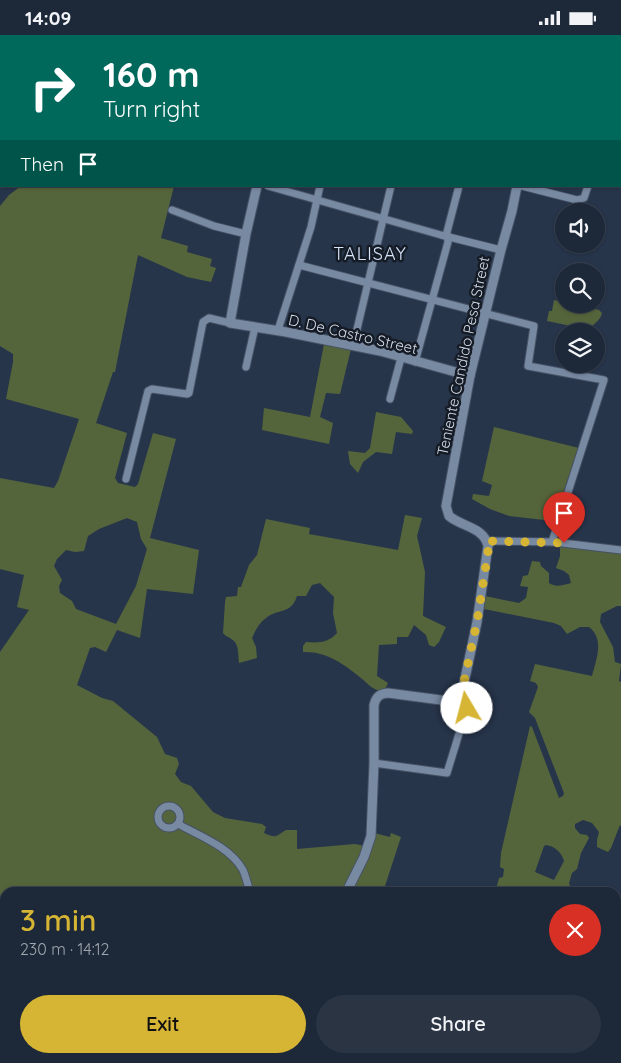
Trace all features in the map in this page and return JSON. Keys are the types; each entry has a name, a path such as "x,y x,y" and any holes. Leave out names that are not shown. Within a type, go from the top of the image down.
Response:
{"street":[{"path":"126,479 148,391 152,389 189,393 203,322 207,318 230,323 257,187"},
{"path":"272,187 448,237 501,250"},
{"path":"278,330 311,227 320,187"},
{"path":"353,346 392,187"},
{"path":"415,362 448,242 459,187"},
{"name":"Teniente Candido Pesa Street","path":"487,541 478,531 451,518 446,509 470,376 517,187"},
{"path":"526,187 579,201 584,198 588,187"},
{"path":"172,210 210,224 246,234"},
{"path":"299,265 534,325 529,366 604,380 552,541"},
{"name":"D. De Castro Street","path":"230,323 278,330 353,346 470,376"},
{"path":"246,367 255,327"},
{"path":"390,399 401,358"},
{"path":"460,700 477,622 488,552 487,541 552,541 621,549"},
{"path":"349,887 370,841 374,763 374,705 380,695 393,693 456,702 460,700"},
{"path":"374,763 447,773 466,711 466,705 460,700"},
{"path":"178,824 218,846 234,859 245,874 248,887"}],"green space":[{"path":"20,187 174,187 161,238 188,246 187,252 212,259 210,266 216,268 211,282 187,277 138,255 115,372 113,372 96,423 127,433 115,478 118,483 135,487 138,484 153,433 176,439 150,538 199,550 193,594 147,589 140,638 117,630 106,652 95,647 90,648 77,685 102,698 113,701 157,737 165,754 177,758 179,764 175,774 181,782 191,786 213,812 225,818 262,824 266,827 264,833 272,836 276,836 286,830 297,830 297,849 355,844 365,846 345,887 0,887 0,652 29,610 17,607 24,575 0,569 0,478 54,488 79,419 6,399 13,354 0,346 0,206 9,195","holes":["127,518 137,522 141,539 147,549 136,586 116,624 76,609 72,601 60,593 59,586 62,580 54,566 57,559 66,550 84,551 88,536 99,529"]},
{"path":"554,300 555,313 602,313 595,323 557,323 547,321 549,311 552,311"},
{"path":"324,344 351,349 340,394 326,393 320,417 333,423 329,444 262,430 264,408 310,417"},
{"path":"376,412 401,417 413,431 412,434 396,432 392,454 376,452 363,462 358,473 350,464 348,451 365,453 370,448"},
{"path":"494,427 579,448 553,521 509,516 490,509 472,499 473,494 489,496 492,485 482,481"},
{"path":"405,515 422,518 417,536 425,572 423,616 446,627 439,642 434,647 429,645 426,635 414,625 408,637 397,637 397,644 379,645 377,676 388,683 385,689 380,690 373,688 334,659 311,652 303,652 303,646 306,642 323,642 337,633 333,613 334,597 320,583 312,585 306,596 297,596 288,609 271,615 264,620 257,627 252,638 256,647 257,658 239,663 236,643 223,633 225,602 226,597 237,596 238,587 241,587 249,565 257,555 266,519 310,528 309,534 398,550"},
{"path":"560,545 621,553 621,606 601,614 600,622 613,647 615,662 621,664 619,681 621,682 621,826 608,852 597,847 599,832 592,823 583,820 575,824 575,828 580,834 587,835 589,838 581,853 577,869 572,873 569,883 570,887 496,887 499,878 503,877 504,869 500,867 501,853 530,726 559,798 564,793 535,718 529,712 538,687 536,683 530,681 535,664 592,676 598,644 597,637 589,627 580,627 567,634 561,626 554,623 484,609 485,596 519,603 526,598 528,587 520,586 523,576 528,575 532,561 540,562 541,566 549,573 549,583 552,585 560,586 571,583 569,575 556,568 560,556","holes":["544,846 558,850 564,861 554,880 535,872"]},
{"path":"374,833 390,837 391,833 401,837 385,887 352,887"}],"district":[{"name":"TALISAY","path":"370,253"}],"route":[{"path":"467,708 460,700 477,622 488,552 487,541 552,541 564,543"}]}
